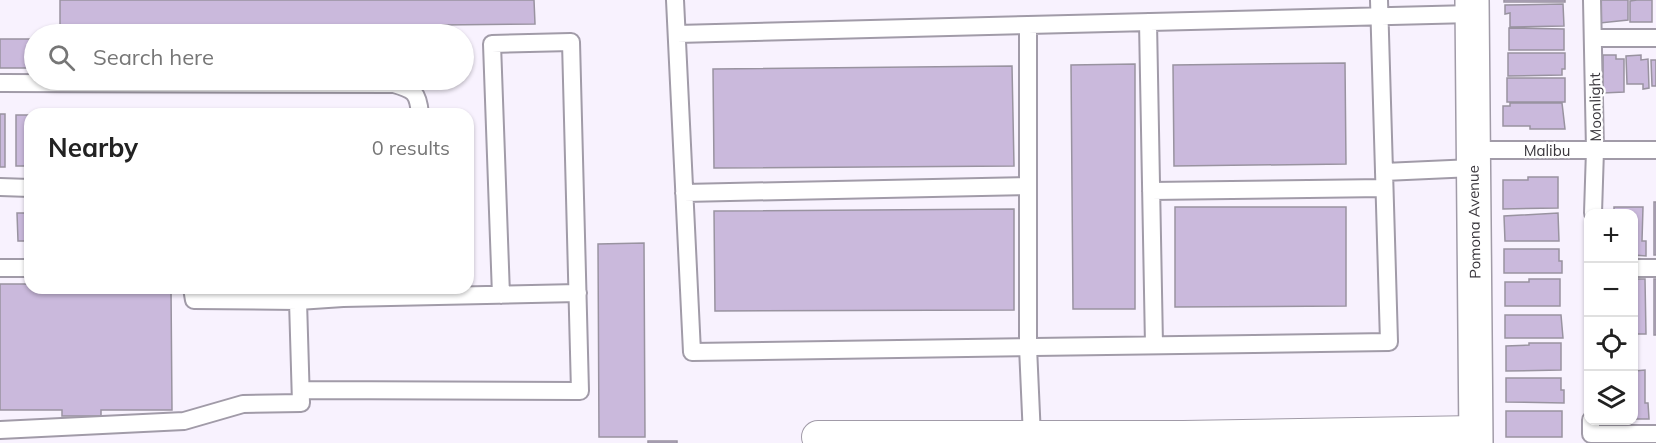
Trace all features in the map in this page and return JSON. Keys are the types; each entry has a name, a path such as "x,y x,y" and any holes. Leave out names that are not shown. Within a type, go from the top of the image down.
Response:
{"street":[{"name":"Pomona Avenue","path":"1472,7 1476,437"},
{"path":"821,440 1032,437 1183,440 1476,437"}],"lane":[{"path":"675,0 692,352 1389,342 1380,8"},
{"name":"Moonlight","path":"1592,0 1595,150 1593,209"},
{"path":"677,34 1148,22 1380,8 1472,7"},
{"path":"1148,22 1154,345"},
{"path":"1028,25 1028,347 1032,437"},
{"path":"1593,38 1656,38"},
{"path":"301,390 580,391 571,42 492,44 501,295"},
{"path":"0,83 24,83"},
{"path":"412,90 418,99 419,108"},
{"name":"Malibu","path":"1151,191 1384,180 1473,159 1595,150 1656,150"},
{"path":"684,193 1028,186"},
{"path":"0,188 24,188"},
{"path":"0,268 24,268"},
{"path":"1638,268 1656,268"},
{"path":"193,294 194,300 298,301 578,293"},
{"path":"0,430 184,421 243,404 301,403 298,301"},
{"path":"1591,427 1656,434"}],"building":[{"path":"60,0 534,0 535,24 474,25 60,24"},
{"path":"1504,0 1565,0 1565,2 1504,2"},
{"path":"1600,0 1628,0 1628,20 1600,23"},
{"path":"1652,0 1652,22 1630,22 1630,1"},
{"path":"1563,4 1564,26 1510,27 1510,13 1505,14 1505,5"},
{"path":"1509,28 1564,29 1564,50 1509,50"},
{"path":"0,39 24,39 24,68 0,68"},
{"path":"1508,53 1565,53 1565,69 1562,69 1562,75 1508,76"},
{"path":"1603,55 1616,55 1616,59 1624,59 1624,92 1603,93"},
{"path":"1641,55 1641,60 1648,59 1649,88 1643,89 1643,84 1627,84 1626,56"},
{"path":"1651,60 1656,60 1656,86 1652,86"},
{"path":"1345,63 1346,164 1174,166 1173,65"},
{"path":"1135,64 1135,309 1073,309 1071,65"},
{"path":"1012,66 1014,166 714,168 713,69"},
{"path":"1507,78 1565,78 1565,102 1507,102"},
{"path":"1510,103 1562,103 1565,129 1503,126 1503,106 1510,106"},
{"path":"0,114 5,114 5,167 0,167"},
{"path":"16,115 24,115 24,166 16,166"},
{"path":"1528,177 1558,177 1558,208 1503,209 1503,180 1528,180"},
{"path":"1654,202 1656,202 1656,255 1654,255"},
{"path":"1175,207 1346,207 1346,306 1175,307"},
{"path":"1614,207 1643,207 1642,241 1646,241 1646,256 1638,255 1638,209 1614,209"},
{"path":"1014,209 1014,310 715,311 714,211"},
{"path":"17,213 24,213 24,241 18,241"},
{"path":"1558,213 1559,241 1505,241 1504,216"},
{"path":"644,243 645,437 599,437 598,244"},
{"path":"1504,249 1559,249 1562,273 1504,273"},
{"path":"1529,279 1560,279 1560,306 1505,306 1505,282 1529,282"},
{"path":"1638,279 1645,279 1646,334 1638,334"},
{"path":"1654,279 1656,279 1656,335 1654,335"},
{"path":"0,284 24,284 24,294 171,294 172,410 101,410 101,416 62,416 62,410 0,410"},
{"path":"1505,315 1561,315 1563,338 1505,338"},
{"path":"1529,343 1561,343 1561,370 1506,371 1506,346 1529,345"},
{"path":"1645,370 1645,403 1648,403 1649,419 1638,419 1638,371"},
{"path":"1506,378 1561,378 1564,403 1506,402"},
{"path":"1506,411 1562,411 1562,437 1506,437"},
{"path":"648,441 677,441 677,443 648,443"}]}
